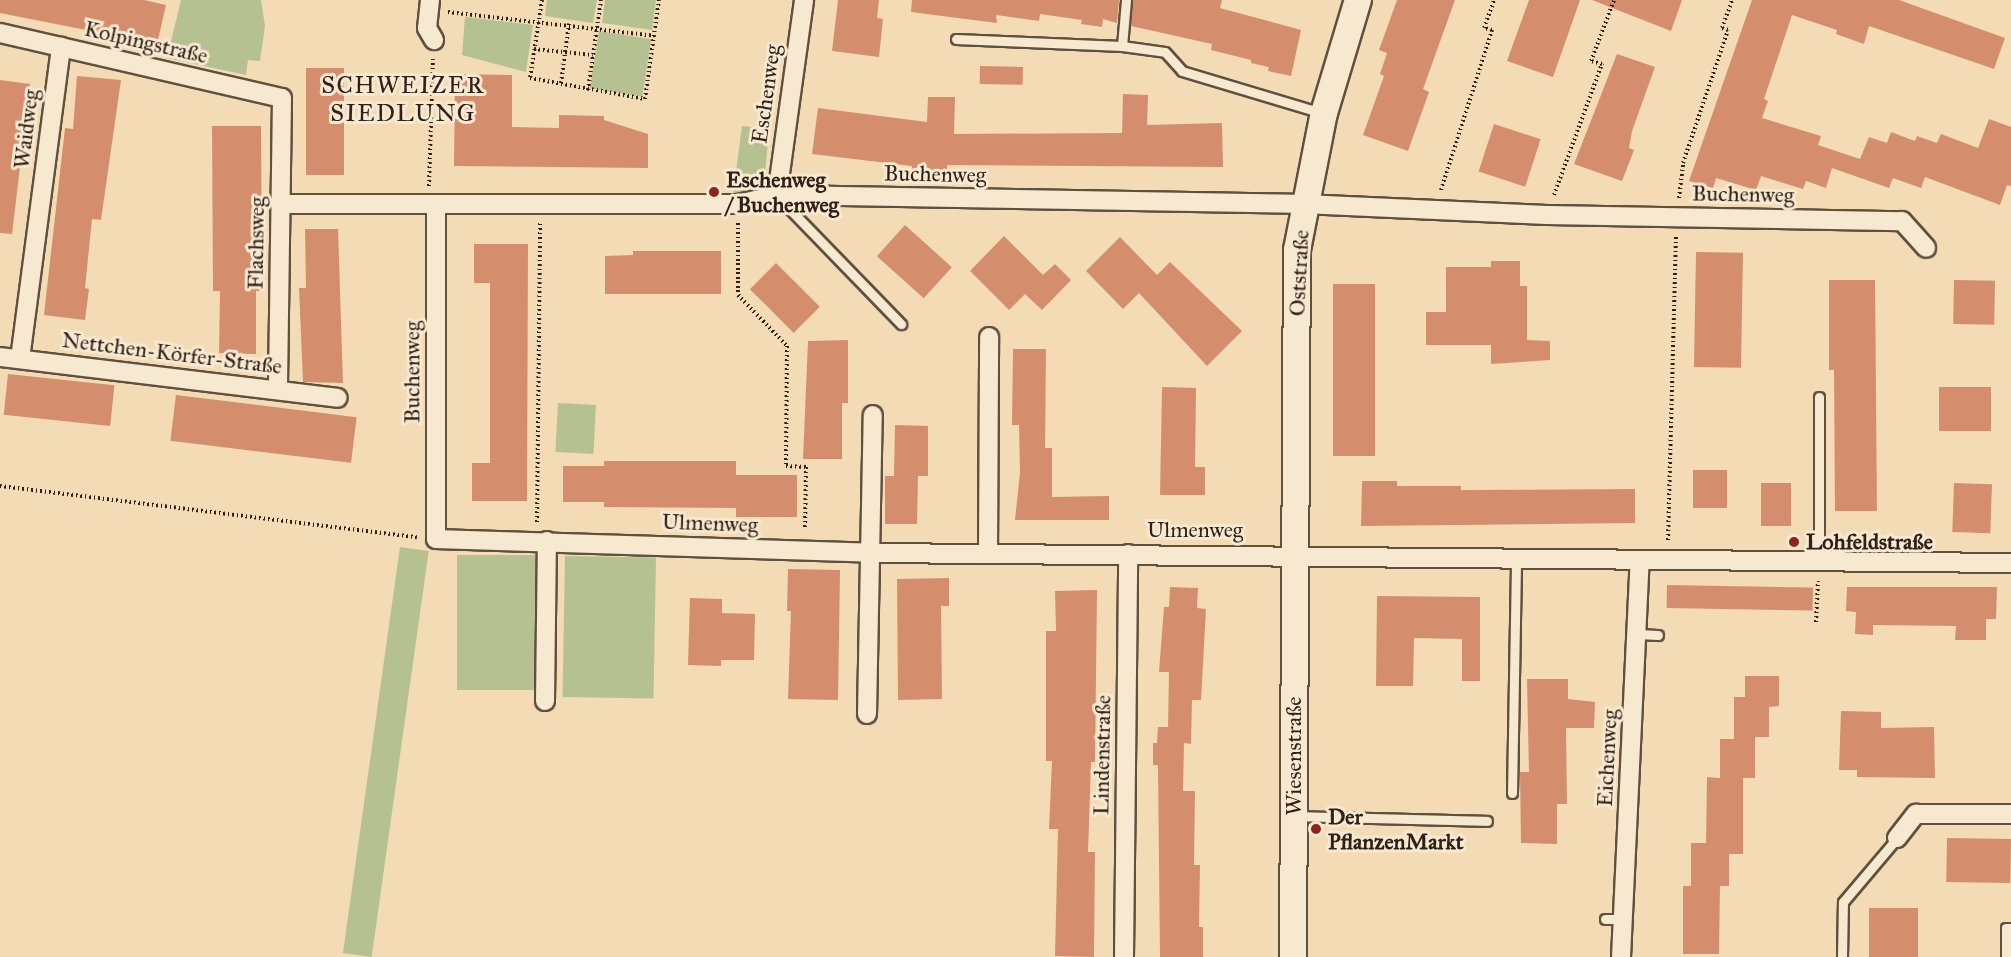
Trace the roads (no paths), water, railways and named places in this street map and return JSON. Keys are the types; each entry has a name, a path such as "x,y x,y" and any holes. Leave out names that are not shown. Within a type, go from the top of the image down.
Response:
{"main road":[{"name":"Oststraße","path":"1294,554 1297,250 1303,204 1324,113 1358,0"},
{"name":"Wiesenstraße","path":"1293,957 1294,554"}],"street":[{"name":"Eschenweg","path":"777,195 804,0"},
{"path":"430,5 427,28 434,40"},
{"name":"Kolpingstraße","path":"0,33 282,98"},
{"name":"Waidweg","path":"20,359 61,47"},
{"name":"Flachsweg","path":"278,390 282,98"},
{"name":"Buchenweg","path":"281,204 738,204 777,195 1303,204 1547,215 1902,221 1926,248"},
{"name":"Buchenweg","path":"432,205 436,539"},
{"path":"988,553 989,337"},
{"name":"Nettchen-Körfer-Straße","path":"0,357 338,398"},
{"path":"867,714 873,415"},
{"name":"Ulmenweg","path":"436,539 871,553 1294,554"},
{"path":"542,541 545,701"},
{"name":"Lindenstraße","path":"1124,957 1128,554"},
{"path":"1294,554 1640,561 2011,563"},
{"name":"Eichenweg","path":"1621,957 1614,919 1637,634 1640,561"},
{"path":"1897,838 1916,814 2011,814"}],"lane":[{"path":"1122,46 1126,0"},
{"path":"956,39 1122,46 1166,52 1182,71 1324,113"},
{"path":"777,195 901,324"},
{"path":"1819,397 1819,563"},
{"path":"1512,793 1516,558"},
{"path":"1637,634 1658,635"},
{"path":"1294,816 1486,821"},
{"path":"1842,957 1843,902 1897,838"},
{"path":"2006,957 2006,928 2011,928"}],"place":[{"name":"Eschenweg / Buchenweg","path":"714,192"},
{"name":"Lohfeldstraße","path":"1794,542"},
{"name":"Der PflanzenMarkt","path":"1316,829"}],"district":[{"name":"SCHWEIZER SIEDLUNG","path":"403,100"}]}
